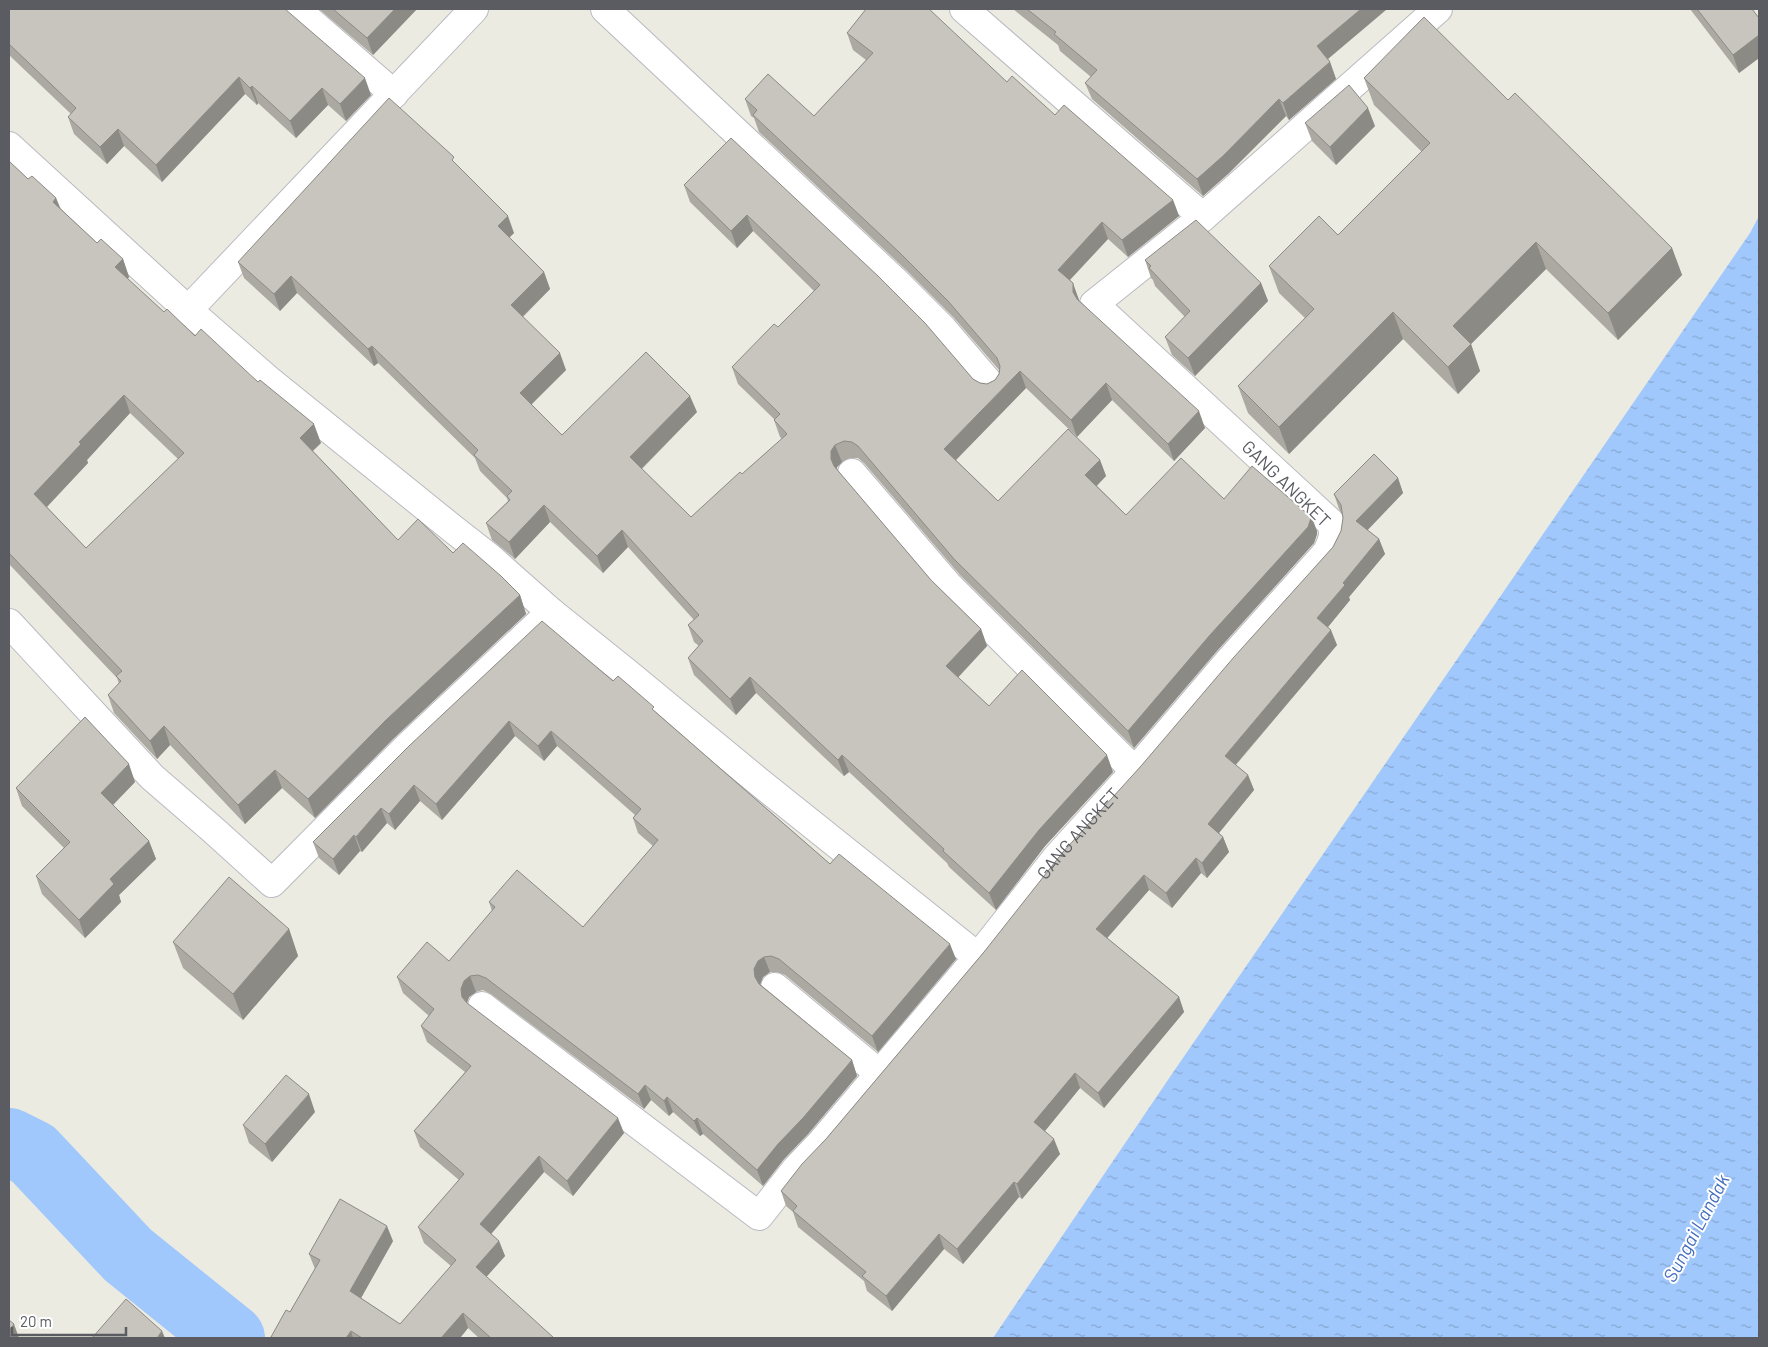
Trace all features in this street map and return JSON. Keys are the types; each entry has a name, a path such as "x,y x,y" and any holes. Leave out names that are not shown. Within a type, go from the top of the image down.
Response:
{"street":[{"path":"296,9 394,94"},
{"path":"188,310 474,9"},
{"path":"605,9 895,281 943,329 991,385"},
{"path":"964,9 1202,217"},
{"name":"GANG ANGKET","path":"482,1006 759,1216 796,1169 820,1144 978,957 1057,857 1134,772 1228,662 1326,552 1333,539 1334,528 1330,522 1094,304 1202,217 1438,9"},
{"path":"9,146 188,310 271,382 489,557 550,612 978,957"},
{"path":"852,472 949,586 1134,772"},
{"path":"9,623 152,777 272,883 404,750 550,612"},
{"path":"775,987 880,1074"}],"water":[{"name":"Sungai Landak","path":"1759,216 1759,1338 993,1338 1174,1071 1750,233"}],"building":[{"path":"9,9 285,9 365,78 340,104 322,88 290,121 252,86 250,88 239,77 156,165 118,129 100,147 68,117 76,108 9,44"},
{"path":"333,9 395,9 367,38"},
{"path":"866,9 929,9 1007,82 1012,76 1055,115 1064,105 1173,200 1122,240 1102,222 1058,270 1073,283 1073,292 1077,299 1199,411 1168,444 1106,383 1071,420 1020,371 944,449 998,501 1068,429 1100,460 1085,475 1126,515 1181,458 1224,499 1252,466 1311,515 1308,527 1210,635 1128,731 954,559 858,446 852,442 844,441 835,445 831,451 831,459 834,466 931,580 981,629 946,666 989,706 1022,670 1107,755 1039,830 989,893 842,755 838,760 750,677 730,699 688,658 703,641 688,625 699,615 622,530 597,556 544,505 509,542 486,523 510,500 507,496 512,491 474,455 478,450 372,346 368,349 291,276 274,294 238,262 389,98 454,157 452,160 508,216 498,226 544,272 511,305 560,353 520,393 562,435 646,352 690,396 630,457 691,517 740,472 742,474 787,434 774,420 780,414 732,367 774,324 778,327 820,285 747,215 731,231 684,185 731,138 878,276 925,323 973,379 987,384 995,380 999,374 1000,366 997,358 948,301 900,253 753,115 757,110 745,99 768,74 814,116 873,53 847,33"},
{"path":"1027,9 1361,9 1317,46 1330,62 1283,103 1279,99 1223,156 1197,179 1085,83 1097,70 1054,34 1056,32"},
{"path":"1697,9 1752,9 1759,18 1759,35 1733,55"},
{"path":"1424,17 1508,100 1515,93 1672,248 1608,313 1536,242 1453,326 1471,344 1448,367 1393,312 1279,427 1238,386 1314,309 1269,266 1319,216 1338,235 1430,143 1364,78"},
{"path":"1349,85 1368,108 1330,147 1305,123"},
{"path":"9,161 28,179 32,176 56,198 53,202 97,243 101,239 123,259 115,267 164,312 167,309 195,336 201,329 258,382 260,380 314,424 300,438 398,540 418,519 453,553 463,543 520,595 386,720 308,799 275,770 238,805 164,726 150,741 108,695 121,681 116,676 122,671 9,553","holes":["124,395 184,453 86,548 34,494 81,444 79,442"]},
{"path":"1196,220 1261,283 1188,358 1165,337 1190,311 1149,268 1151,266 1145,260"},
{"path":"1374,454 1398,478 1356,521 1379,539 1343,583 1345,585 1317,618 1331,630 1225,756 1248,775 1208,824 1223,837 1202,863 1196,858 1166,893 1144,875 1096,929 1179,997 1098,1093 1075,1073 1034,1122 1054,1139 1017,1184 1014,1182 957,1249 939,1234 886,1296 862,1276 866,1272 793,1211 797,1206 781,1191 984,952 1063,852 1333,547 1341,531 1343,518 1341,505 1334,494"},
{"path":"542,621 613,681 618,676 654,707 652,709 830,864 839,854 950,944 872,1036 779,959 771,956 764,957 758,961 754,969 755,977 759,984 852,1060 757,1170 697,1118 694,1121 667,1097 664,1101 645,1085 638,1094 486,978 478,975 470,976 464,981 461,989 462,997 467,1003 618,1118 567,1181 539,1156 480,1224 499,1241 476,1267 554,1338 491,1338 463,1313 441,1338 362,1338 351,1331 346,1338 273,1338 271,1337 286,1310 290,1312 320,1260 309,1254 340,1199 387,1226 350,1291 400,1324 456,1260 418,1227 464,1174 414,1131 471,1066 421,1026 434,1009 397,977 427,942 449,961 495,907 489,902 517,870 583,927 658,840 633,818 641,809 551,731 538,746 509,721 436,804 414,785 389,814 381,808 356,837 354,835 333,859 313,842 409,746"},
{"path":"85,717 129,764 101,793 149,841 110,879 114,884 79,920 36,876 70,842 16,788"},
{"path":"229,877 289,929 233,994 173,942"},
{"path":"286,1075 309,1094 265,1144 243,1125"},
{"path":"126,1299 162,1331 157,1338 92,1338"},
{"path":"9,1320 14,1324 9,1330"}],"waterway":[{"path":"9,1142 33,1154 128,1255 231,1338"}]}
